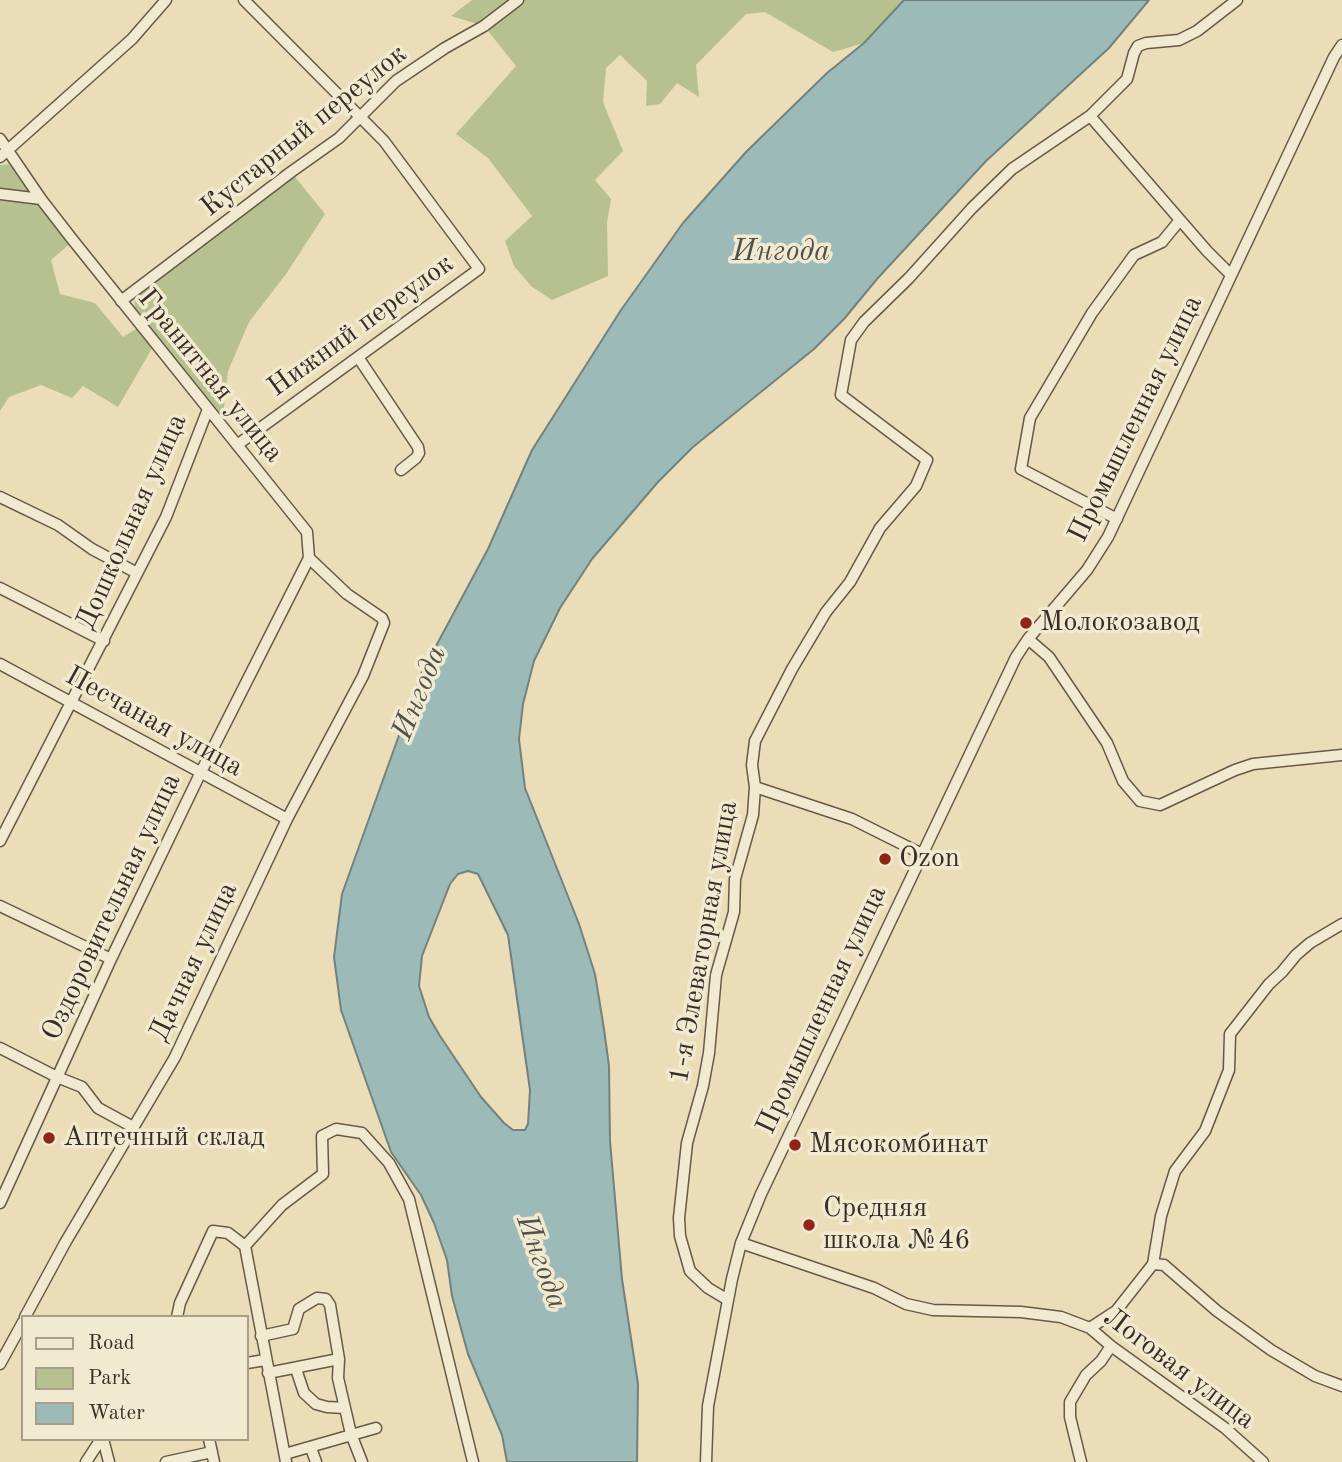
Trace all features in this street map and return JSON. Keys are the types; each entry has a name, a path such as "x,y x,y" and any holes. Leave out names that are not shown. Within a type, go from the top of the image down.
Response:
{"street":[{"path":"4,153 132,39 166,0"},
{"path":"244,0 361,118"},
{"name":"Кустарный переулок","path":"121,301 339,138 396,81 484,26 518,0"},
{"path":"1231,275 1090,116 1127,79 1138,46 1179,40 1197,31 1237,0"},
{"name":"Промышленная улица","path":"706,1462 708,1406 741,1243 775,1163 1016,657 1087,569 1108,537 1342,45"},
{"name":"1-я Элеваторная улица","path":"728,1300 708,1288 690,1271 680,1236 679,1218 687,1143 706,1070 716,975 734,912 735,879 753,815 755,787 752,765 755,741 792,668 826,612 850,582 880,528 916,486 927,460 841,395 851,340 864,322 1012,169 1090,116"},
{"name":"Нижний переулок","path":"237,445 479,269 384,141 361,118"},
{"name":"Гранитная улица","path":"0,139 4,153 307,532 309,558"},
{"path":"0,194 40,199"},
{"path":"1117,519 1021,469 1030,418 1092,313 1134,255 1162,242 1180,220"},
{"path":"358,357 418,447 416,458 401,470"},
{"name":"Дошкольная улица","path":"0,841 166,517 208,409"},
{"path":"0,497 58,525 92,549 137,573"},
{"name":"Дачная улица","path":"26,1315 176,1057 287,819 363,676 384,623 382,618 347,594 309,558"},
{"name":"Оздоровительная улица","path":"0,1203 111,959 200,774 309,558"},
{"path":"0,588 104,641"},
{"path":"1028,639 1049,657 1107,743 1123,781 1140,801 1160,805 1253,764 1342,755"},
{"name":"Песчаная улица","path":"0,664 287,819"},
{"path":"755,787 852,819 922,854"},
{"path":"0,906 111,959"},
{"path":"1090,1328 1115,1311 1153,1264 1161,1216 1175,1171 1205,1131 1229,1070 1230,1034 1269,984 1296,955 1310,943 1342,924"},
{"path":"0,1048 82,1087 98,1108 133,1127"},
{"path":"245,1247 282,1205 323,1174 322,1136 335,1129 362,1133 388,1163 409,1199 473,1462"},
{"path":"177,1315 180,1303 214,1231 228,1233 245,1247 286,1458 351,1434 376,1428"},
{"name":"Логовая улица","path":"741,1243 874,1288 906,1304 933,1310 1048,1315 1090,1328 1225,1428 1263,1462"},
{"path":"1153,1264 1164,1265 1217,1311 1271,1350 1315,1376 1342,1386"},
{"path":"261,1336 293,1329 299,1310 317,1298 326,1299 330,1305 339,1359 338,1378 351,1434 362,1462"},
{"path":"0,1364 21,1326"},
{"path":"1081,1462 1070,1417 1070,1402 1086,1375 1101,1361 1111,1346"},
{"path":"268,1373 339,1359"},
{"path":"248,1363 265,1360"},
{"path":"296,1369 304,1393 316,1404 327,1408 345,1408"},
{"path":"86,1462 101,1441"},
{"path":"103,1441 109,1462"},
{"path":"311,1448 316,1462"},
{"path":"166,1462 214,1457"}],"green space":[{"path":"472,0 904,0 864,43 833,52 765,12 746,14 696,65 699,97 677,83 660,104 646,106 647,81 620,55 606,68 603,102 623,151 595,180 611,199 607,223 608,276 552,300 531,286 514,266 505,241 532,216 488,158 456,134 516,66 484,26 451,16"},
{"path":"11,164 72,242 51,260 60,294 95,303 123,337 139,327 154,345 118,407 83,386 72,398 41,385 9,397 0,411 0,165"},
{"path":"291,172 325,214 286,274 249,322 228,371 222,426 134,317 135,291"}],"water":[{"name":"Ингода","path":"904,0 1149,0 1109,48 986,161 814,349 693,447 658,482 592,559 560,608 534,661 523,704 519,739 525,788 579,924 595,974 609,1066 610,1141 622,1279 638,1384 637,1462 507,1462 502,1435 468,1354 452,1296 447,1260 434,1223 421,1195 391,1152 341,1010 334,957 342,894 421,674 488,549 532,450 621,310 683,223 746,152 827,73 864,43","holes":["468,871 478,874 508,935 530,1090 528,1124 525,1130 513,1130 481,1097 429,1017 419,986 422,956 450,884 458,874"]}],"place":[{"name":"Молокозавод","path":"1026,623"},
{"name":"Ozon","path":"885,859"},
{"name":"Аптечный склад","path":"49,1138"},
{"name":"Мясокомбинат","path":"795,1145"},
{"name":"Средняя школа №46","path":"809,1225"}]}
